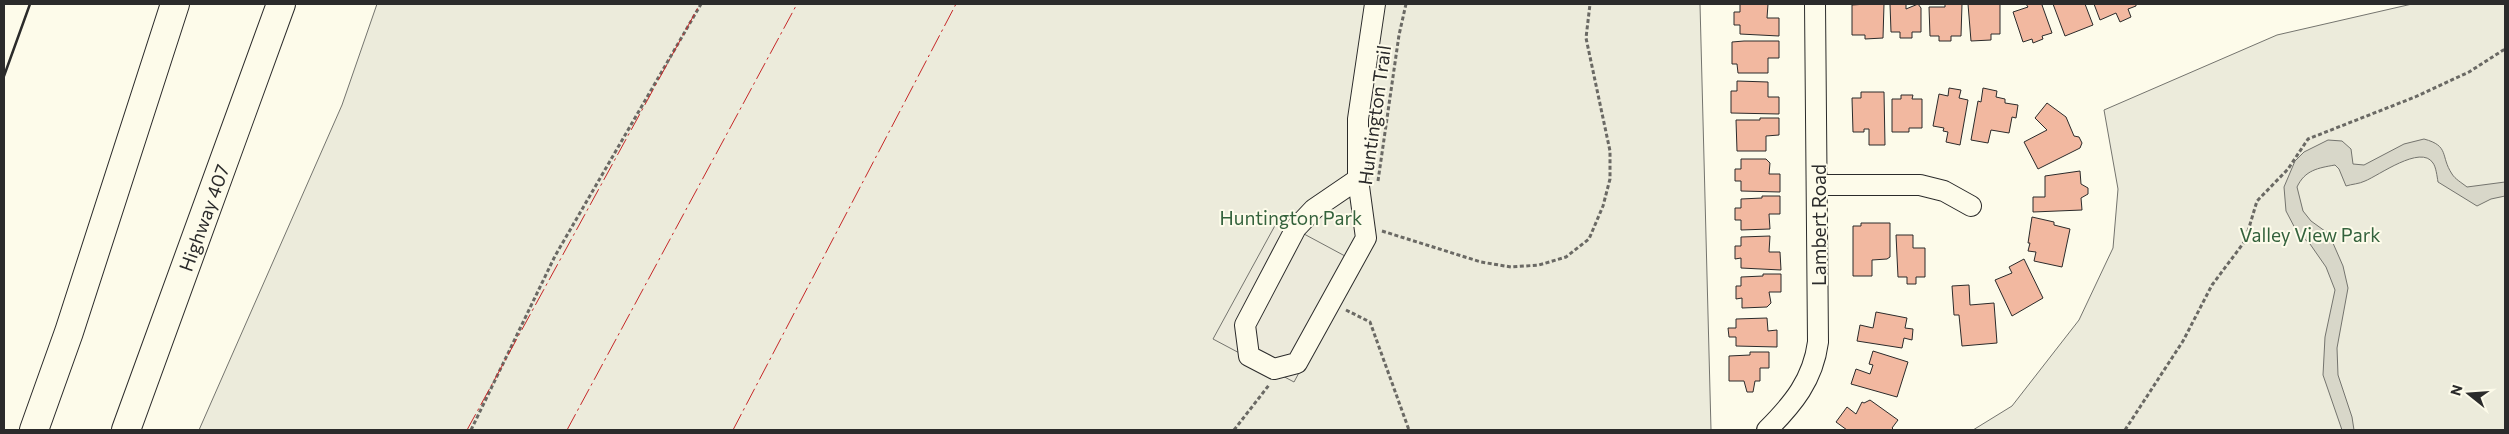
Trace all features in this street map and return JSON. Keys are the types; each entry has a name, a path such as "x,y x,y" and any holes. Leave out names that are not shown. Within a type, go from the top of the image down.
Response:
{"highway":[{"path":"34,430 70,332 175,4"},
{"name":"Highway 407","path":"126,430 281,4"}],"street":[{"path":"1358,179 1314,209 1296,228 1245,325 1249,356 1274,369 1297,363 1366,238 1358,179 1358,119 1375,4"},
{"name":"Lambert Road","path":"1767,430 1800,393 1816,354 1818,342 1815,4"},
{"path":"1818,185 1920,185 1944,192 1970,206"}],"path":[{"path":"471,430 556,256 701,4"},
{"name":"Huntington Trail","path":"1377,183 1399,35 1406,4"},
{"path":"1380,225 1382,231 1480,262 1511,267 1539,265 1566,257 1588,239 1603,206 1610,179 1610,151 1586,38 1590,4"},
{"path":"2125,430 2183,341 2212,285 2246,241 2257,201 2288,169 2308,139 2415,97 2469,72 2505,49"},
{"path":"1331,302 1370,322 1409,430"},
{"path":"1234,430 1270,384 1274,369"}],"green space":[{"name":"Huntington Park","path":"377,4 1700,4 1711,430 199,430 342,105"},
{"name":"Valley View Park","path":"2412,4 2505,4 2505,430 1973,430 2012,406 2079,320 2113,248 2118,189 2104,110 2277,35"}],"shaded area":[{"path":"2424,139 2441,148 2452,174 2467,187 2505,182 2505,196 2491,199 2477,206 2438,182 2433,163 2427,158 2419,157 2399,163 2363,182 2346,186 2339,169 2335,165 2323,167 2308,173 2297,187 2303,211 2311,221 2329,234 2343,266 2348,288 2337,348 2338,375 2352,417 2354,430 2342,430 2323,375 2325,337 2335,290 2326,267 2310,244 2297,232 2286,211 2284,187 2295,161 2304,152 2328,140 2342,141 2351,149 2353,164 2364,165 2404,144"},
{"path":"1278,220 1358,263 1294,382 1213,339"}],"building":[{"path":"1740,4 1768,4 1767,18 1779,18 1779,36 1740,34 1740,25 1734,25 1734,12 1740,12"},
{"path":"1884,4 1883,38 1865,39 1865,35 1852,35 1852,5"},
{"path":"1890,4 1906,4 1906,9 1918,4 1921,8 1921,32 1912,32 1912,38 1900,38 1900,32 1891,32"},
{"path":"1945,4 1962,4 1961,36 1951,36 1951,41 1939,41 1939,36 1930,36 1929,7 1945,7"},
{"path":"1968,4 2000,4 2000,34 1991,34 1991,40 1971,41"},
{"path":"2026,4 2044,4 2042,5 2052,33 2042,36 2043,39 2033,43 2032,39 2023,42 2013,12 2028,7"},
{"path":"2053,4 2085,4 2093,25 2065,36"},
{"path":"2094,4 2136,4 2136,6 2128,9 2131,17 2120,22 2116,13 2100,20"},
{"path":"1779,41 1779,58 1768,58 1768,73 1738,73 1737,64 1732,64 1732,42"},
{"path":"1737,81 1768,82 1768,97 1779,97 1779,114 1731,113 1731,91 1737,91"},
{"path":"1949,88 1961,90 1959,98 1968,100 1960,145 1946,142 1948,132 1943,131 1944,128 1933,126 1939,94 1948,96"},
{"path":"1983,88 1997,91 1996,97 2005,99 2005,103 2018,105 2016,118 2012,117 2009,133 1991,130 1988,143 1971,140 1978,101 1981,102"},
{"path":"1861,92 1884,92 1885,145 1869,145 1869,129 1864,129 1864,132 1853,132 1852,98 1861,98"},
{"path":"1901,95 1913,95 1912,99 1922,99 1922,128 1909,128 1909,132 1892,132 1892,99 1901,99"},
{"path":"2047,103 2066,117 2074,136 2079,137 2082,143 2080,148 2038,169 2024,142 2047,130 2035,118"},
{"path":"1760,118 1779,118 1779,135 1766,136 1766,151 1737,151 1736,120 1760,120"},
{"path":"1741,159 1766,159 1770,163 1769,174 1780,174 1780,192 1741,191 1741,181 1735,181 1735,169 1741,169"},
{"path":"2080,171 2081,184 2088,188 2088,194 2081,198 2082,210 2033,212 2033,197 2045,197 2045,176"},
{"path":"1762,196 1780,196 1780,214 1769,214 1770,229 1741,230 1741,220 1735,220 1735,208 1741,208 1741,199 1762,198"},
{"path":"2032,217 2054,222 2054,225 2070,229 2062,267 2034,261 2036,252 2028,251"},
{"path":"1861,223 1890,223 1890,257 1872,260 1872,276 1853,276 1853,226 1861,226"},
{"path":"1896,235 1913,235 1913,248 1925,248 1925,277 1916,277 1916,284 1907,284 1907,277 1898,277"},
{"path":"1770,236 1769,252 1780,252 1781,270 1741,268 1741,258 1735,259 1735,246 1741,246 1741,237"},
{"path":"2024,259 2043,298 2012,316 1995,280 2012,273 2009,267"},
{"path":"1763,274 1781,274 1781,292 1769,292 1771,303 1767,307 1742,308 1742,298 1736,299 1736,286 1741,286 1741,277 1763,276"},
{"path":"1969,285 1970,305 1994,303 1997,343 1962,346 1959,315 1954,315 1952,286"},
{"path":"1876,312 1907,318 1905,328 1913,329 1912,340 1904,338 1902,348 1857,341 1860,325 1873,328"},
{"path":"1767,318 1768,331 1777,330 1777,347 1736,346 1736,337 1729,337 1728,328 1736,328 1736,319"},
{"path":"1873,351 1908,362 1897,397 1851,384 1856,369 1870,374 1873,365 1869,364"},
{"path":"1750,352 1769,352 1769,368 1760,368 1760,381 1755,381 1753,392 1747,392 1744,381 1729,381 1729,356 1750,355"},
{"path":"1870,400 1898,420 1892,428 1894,430 1847,430 1836,422 1847,407 1856,414 1862,402"}],"wall":[{"path":"4,76 30,4"}],"power":[{"path":"467,430 700,4"},
{"path":"567,430 797,4"},
{"path":"733,430 956,4"}]}
